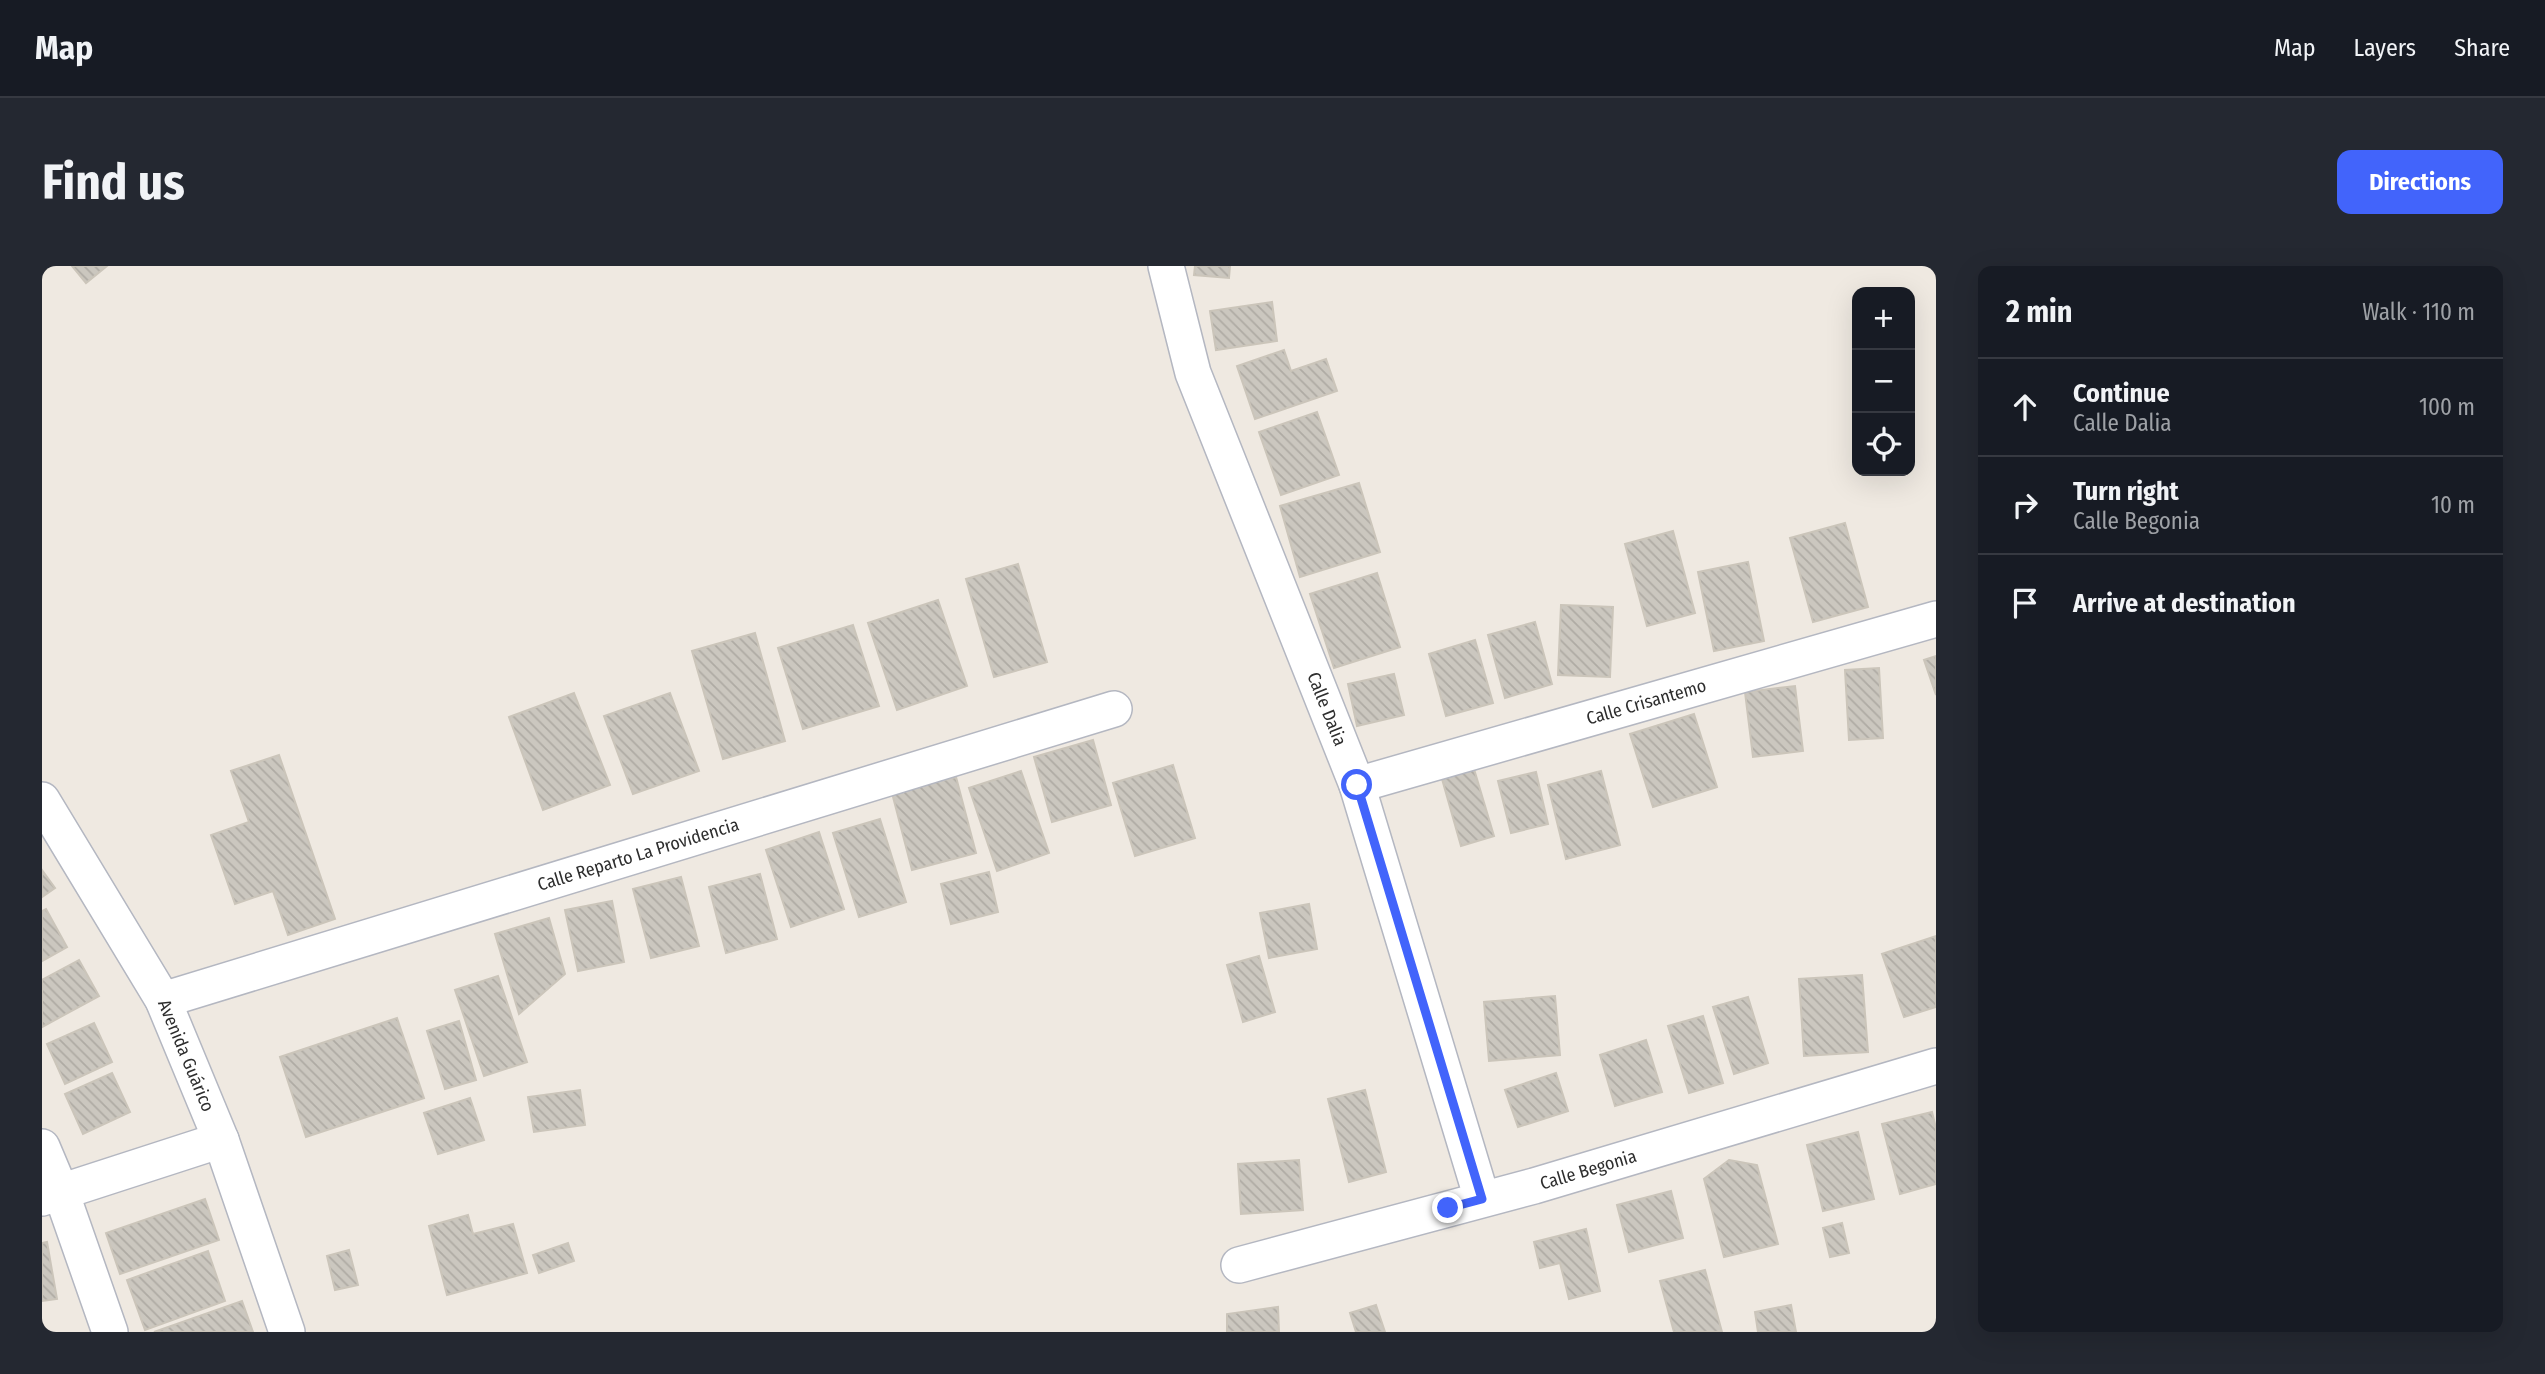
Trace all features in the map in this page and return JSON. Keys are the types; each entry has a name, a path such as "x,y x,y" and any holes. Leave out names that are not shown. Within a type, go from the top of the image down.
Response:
{"street":[{"name":"Calle Dalia","path":"1166,266 1193,373 1357,785 1482,1199"},
{"name":"Calle Crisantemo","path":"1357,785 1936,619"},
{"name":"Calle Reparto La Providencia","path":"163,1000 1114,709"},
{"name":"Avenida Guárico","path":"42,800 163,1000 221,1140 287,1332"},
{"name":"Calle Begonia","path":"1239,1265 1482,1199 1936,1066"},
{"path":"51,1195 221,1140"},
{"path":"42,1147 51,1195 110,1332"}],"building":[{"path":"72,266 107,266 86,283"},
{"path":"1195,266 1230,266 1229,278 1194,275"},
{"path":"1272,302 1277,341 1216,350 1210,311"},
{"path":"1284,350 1291,371 1326,359 1337,391 1255,419 1237,366"},
{"path":"1317,412 1339,475 1281,495 1259,432"},
{"path":"1359,483 1380,552 1300,577 1280,506"},
{"path":"1845,523 1868,607 1813,622 1790,538"},
{"path":"1673,531 1695,613 1647,626 1625,544"},
{"path":"1748,562 1764,641 1714,651 1698,572"},
{"path":"1018,564 1047,662 994,677 966,579"},
{"path":"1377,573 1400,647 1334,668 1310,594"},
{"path":"938,600 967,686 897,710 868,623"},
{"path":"1561,605 1613,607 1610,677 1558,675"},
{"path":"1535,622 1552,684 1505,698 1488,635"},
{"path":"853,625 879,706 803,729 778,648"},
{"path":"755,633 785,741 723,759 692,651"},
{"path":"1475,640 1493,703 1446,716 1429,654"},
{"path":"1936,656 1936,695 1924,660"},
{"path":"1879,668 1883,738 1849,740 1845,670"},
{"path":"1394,674 1404,715 1357,726 1348,684"},
{"path":"1795,686 1803,751 1753,757 1745,692"},
{"path":"574,693 610,785 543,810 509,717"},
{"path":"670,693 699,771 633,794 604,716"},
{"path":"1694,714 1717,787 1653,807 1630,734"},
{"path":"1093,740 1111,805 1052,822 1034,757"},
{"path":"279,755 335,919 288,935 273,891 235,904 211,835 249,822 231,771"},
{"path":"1173,765 1195,838 1135,856 1113,783"},
{"path":"1474,769 1494,836 1461,846 1442,779"},
{"path":"1021,771 1049,853 997,871 969,788"},
{"path":"1601,771 1620,845 1566,859 1548,785"},
{"path":"1536,772 1548,824 1511,833 1498,781"},
{"path":"956,777 976,853 912,870 892,793"},
{"path":"880,819 906,902 859,917 833,833"},
{"path":"819,832 844,909 791,927 766,850"},
{"path":"42,870 55,888 42,897"},
{"path":"989,872 998,912 951,924 941,884"},
{"path":"760,874 777,939 726,953 709,887"},
{"path":"681,877 699,946 651,958 633,889"},
{"path":"612,901 624,962 578,971 565,910"},
{"path":"1309,904 1317,949 1269,958 1260,913"},
{"path":"46,909 67,947 42,961 42,911"},
{"path":"549,918 565,974 519,1014 495,934"},
{"path":"1936,936 1936,1007 1904,1017 1882,954"},
{"path":"1259,956 1275,1012 1243,1022 1227,965"},
{"path":"79,960 99,996 42,1027 42,980"},
{"path":"1862,975 1868,1052 1804,1056 1799,979"},
{"path":"498,976 527,1062 484,1076 455,990"},
{"path":"1555,996 1560,1055 1489,1061 1484,1002"},
{"path":"1748,997 1768,1063 1734,1074 1713,1007"},
{"path":"1703,1016 1723,1083 1689,1093 1668,1026"},
{"path":"397,1018 424,1098 306,1137 280,1057"},
{"path":"459,1021 476,1080 445,1089 427,1031"},
{"path":"94,1023 112,1062 65,1084 47,1044"},
{"path":"1646,1040 1662,1092 1615,1106 1600,1055"},
{"path":"112,1073 130,1112 83,1134 65,1094"},
{"path":"1556,1073 1568,1111 1518,1127 1505,1090"},
{"path":"580,1090 585,1125 534,1132 528,1097"},
{"path":"1365,1090 1386,1172 1349,1182 1328,1099"},
{"path":"470,1098 484,1140 438,1154 424,1113"},
{"path":"1932,1112 1936,1128 1936,1184 1900,1194 1882,1124"},
{"path":"1858,1132 1874,1199 1823,1211 1807,1145"},
{"path":"1299,1160 1303,1210 1241,1214 1238,1164"},
{"path":"1729,1160 1757,1165 1778,1244 1724,1257 1704,1179"},
{"path":"1671,1191 1683,1238 1629,1252 1617,1205"},
{"path":"205,1199 219,1240 120,1274 106,1233"},
{"path":"468,1215 473,1234 513,1224 527,1273 447,1295 429,1226"},
{"path":"1842,1223 1849,1253 1830,1257 1823,1228"},
{"path":"1586,1229 1600,1291 1569,1299 1560,1263 1540,1268 1534,1242"},
{"path":"47,1242 57,1299 42,1301 42,1243"},
{"path":"568,1243 574,1261 539,1273 533,1255"},
{"path":"349,1250 358,1285 335,1290 327,1256"},
{"path":"208,1251 225,1301 145,1330 127,1280"},
{"path":"1705,1270 1722,1332 1674,1332 1660,1281"},
{"path":"242,1301 253,1332 154,1332"},
{"path":"1376,1305 1385,1332 1356,1332 1350,1313"},
{"path":"1791,1305 1796,1332 1758,1332 1755,1312"},
{"path":"1278,1307 1279,1332 1227,1332 1227,1314"}],"route":[{"path":"1357,785 1482,1199 1448,1208"}]}
